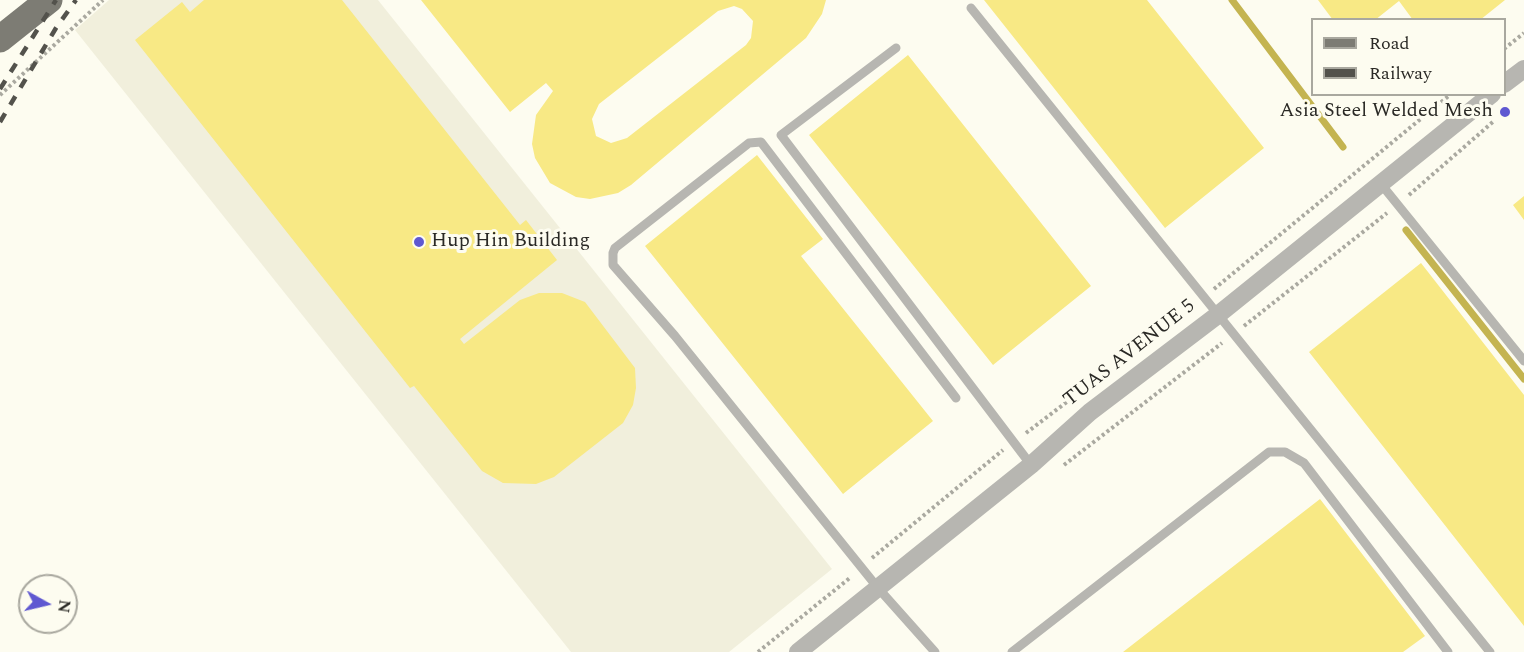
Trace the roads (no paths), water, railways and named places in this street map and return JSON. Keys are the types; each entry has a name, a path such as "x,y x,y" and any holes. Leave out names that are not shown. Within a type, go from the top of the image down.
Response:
{"main road":[{"path":"0,39 49,0"}],"street":[{"path":"1506,82 1524,69"},
{"name":"TUAS AVENUE 5","path":"798,652 1031,465 1090,412 1220,314 1490,96"}],"lane":[{"path":"971,8 1220,314 1490,652"},
{"path":"896,48 782,135 1031,465"},
{"path":"935,652 878,588 675,336 613,265 615,248 749,142 761,142 767,146 956,398"},
{"path":"1381,183 1524,361"},
{"path":"1011,652 1269,452 1285,452 1304,463 1448,652"}],"waterway":[{"path":"1232,0 1343,147"},
{"path":"1406,230 1524,379"}],"railway":[{"path":"0,89 56,0"},
{"path":"0,122 56,28 76,0"}],"place":[{"name":"Asia Steel Welded Mesh","path":"1505,112"},
{"name":"Hup Hin Building","path":"419,242"}]}
